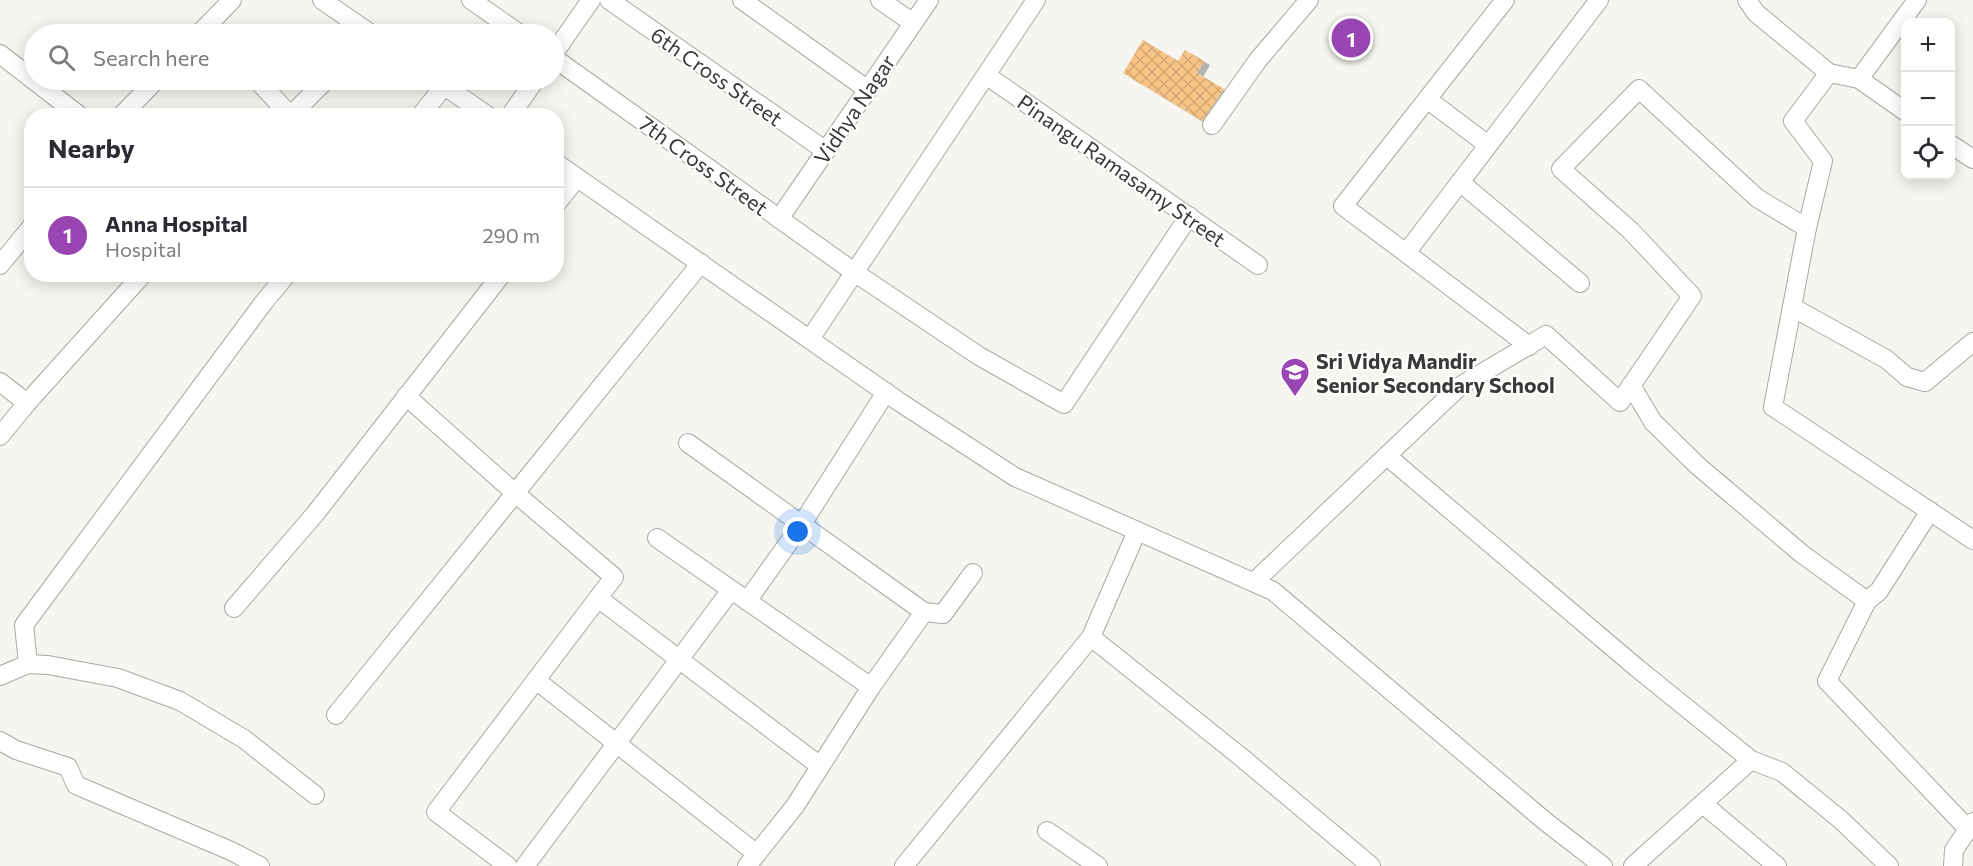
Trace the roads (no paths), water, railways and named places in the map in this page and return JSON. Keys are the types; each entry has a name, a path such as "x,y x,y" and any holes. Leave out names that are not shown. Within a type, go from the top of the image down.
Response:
{"street":[{"path":"213,24 232,0"},
{"path":"322,0 357,24"},
{"path":"471,0 506,24"},
{"path":"564,40 591,0"},
{"name":"6th Cross Street","path":"609,0 826,151"},
{"path":"742,0 868,90"},
{"path":"880,0 913,23"},
{"name":"Vidhya Nagar","path":"779,219 929,0"},
{"path":"1212,124 1258,60 1309,0"},
{"path":"1504,0 1343,206 1529,346"},
{"path":"1406,253 1599,0"},
{"path":"1747,0 1756,13 1829,74 1859,79 1901,109"},
{"path":"1859,79 1917,0"},
{"path":"810,339 986,75 1028,3"},
{"path":"2,60 24,76"},
{"name":"7th Cross Street","path":"564,62 854,272 979,356 1064,404 1189,216"},
{"path":"1829,74 1793,121 1823,161 1807,228 1773,406 1973,540"},
{"name":"Pinangu Ramasamy Street","path":"986,75 1258,265"},
{"path":"1254,582 1460,386 1546,335 1620,402 1692,296 1631,231 1561,168 1639,89 1757,198 1807,228"},
{"path":"44,90 69,108"},
{"path":"129,108 146,90"},
{"path":"266,90 282,108"},
{"path":"298,108 316,90"},
{"path":"425,108 436,90"},
{"path":"452,90 477,108"},
{"path":"516,108 528,90"},
{"path":"1427,99 1488,145"},
{"path":"1955,147 1973,159"},
{"path":"564,169 886,392 1015,477 1273,591 1546,822 1603,866"},
{"path":"564,194 577,178"},
{"path":"1460,182 1580,283"},
{"path":"0,265 24,236"},
{"path":"336,715 701,263"},
{"path":"0,436 136,282"},
{"path":"28,664 24,625 280,282"},
{"path":"234,608 315,514 496,282"},
{"path":"1792,307 1886,359 1907,377 1925,382 1973,342"},
{"path":"0,382 27,403"},
{"path":"1631,385 1653,422 1698,466 1802,554 1867,601"},
{"path":"747,601 802,524 886,392"},
{"path":"406,396 614,577 436,812 508,866"},
{"path":"688,443 924,612 943,614 973,573"},
{"path":"1387,456 1637,668 1751,760 1782,772 1841,820 1888,866"},
{"path":"1930,511 1879,591 1867,601 1827,681 1971,826 1954,850 1953,866"},
{"path":"904,866 1091,638 1137,531"},
{"path":"657,538 871,687"},
{"path":"525,866 731,590"},
{"path":"598,598 820,766"},
{"path":"536,680 752,860 795,806 871,687 924,612"},
{"path":"1091,638 1371,866"},
{"path":"0,676 28,664 48,665 118,678 180,701 243,739 315,795"},
{"path":"0,741 16,750 68,767 76,785 231,851 260,866"},
{"path":"1633,866 1751,760"},
{"path":"1703,804 1778,866"},
{"path":"1047,831 1098,866"}],"place":[{"name":"Anna Hospital","path":"1351,38"},
{"name":"Sri Vidya Mandir Senior Secondary School","path":"1295,398"}]}
